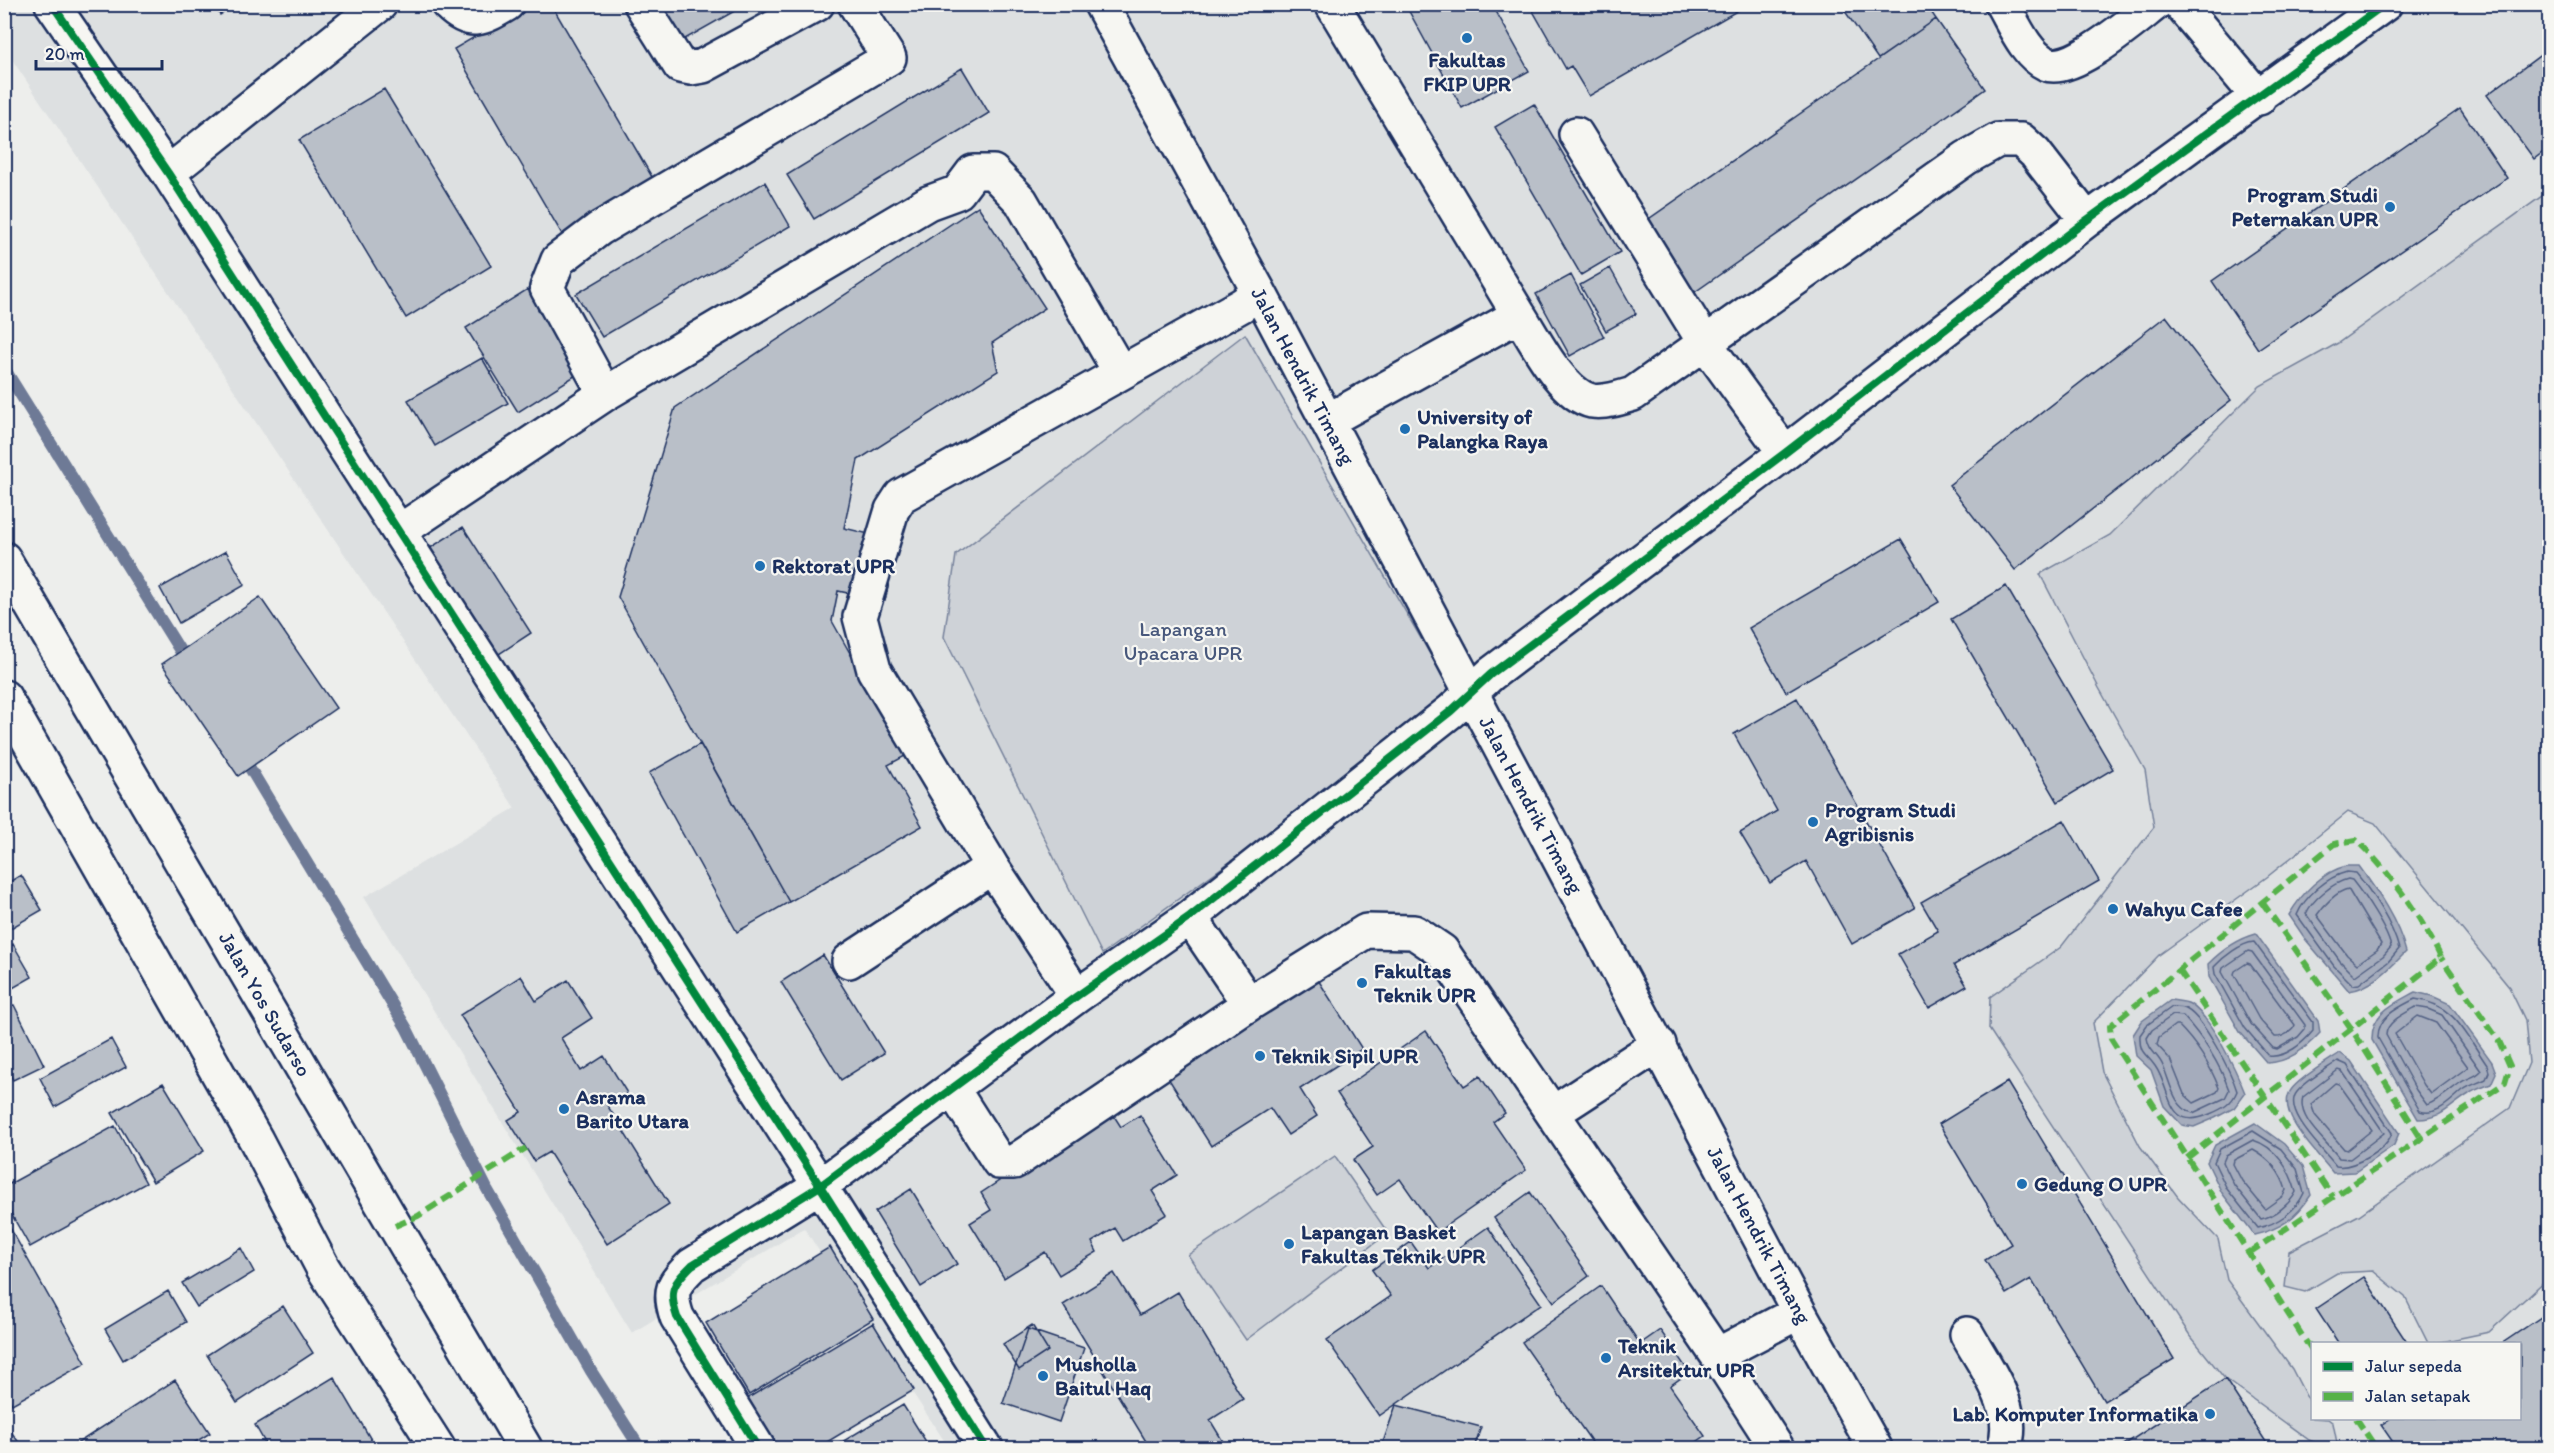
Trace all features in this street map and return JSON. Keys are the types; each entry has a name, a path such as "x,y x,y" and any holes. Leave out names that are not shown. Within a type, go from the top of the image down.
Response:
{"street":[{"path":"52,4 168,173 400,531 986,1449"},
{"path":"168,173 380,4"},
{"path":"448,4 460,16 482,19 507,4"},
{"path":"641,4 680,66 691,68 703,66 816,4"},
{"path":"604,394 547,288 558,260 598,229 889,58 855,4"},
{"name":"Jalan Hendrik Timang","path":"1101,4 1259,292 1799,1312 1875,1449"},
{"path":"1332,4 1519,315 1572,392 1591,401 1608,401 1633,394 1966,158 1998,140 2021,140 2035,153 2087,220"},
{"path":"2002,4 2031,52 2047,64 2063,65 2088,53 2155,4"},
{"path":"2180,4 2259,98"},
{"path":"758,1449 677,1317 671,1300 674,1282 692,1265 820,1186 953,1090 1077,996 1190,917 1472,694 1491,674 1785,453 2087,220 2259,98 2385,4"},
{"path":"1576,134 1705,343 1785,453"},
{"path":"400,531 604,394 928,203 958,192 973,172 993,172 1021,201 1120,372"},
{"path":"1077,996 992,867 874,670 860,617 892,510 902,496 1242,305 1259,292"},
{"path":"1327,421 1519,315"},
{"name":"Jalan Yos Sudarso","path":"4,559 525,1449"},
{"path":"4,697 256,1140 323,1268 438,1449"},
{"path":"849,961 992,867"},
{"path":"1190,917 1249,1004"},
{"path":"953,1090 999,1162 1014,1162 1249,1004 1366,931 1413,932 1442,951 1717,1355 1777,1449"},
{"path":"1553,1113 1659,1044"},
{"path":"1717,1355 1799,1312"},
{"path":"1967,1334 2004,1401 2008,1429 2004,1449"}],"shaded area":[{"name":"University of Palangka Raya","path":"4,5 2549,5 2549,1448 949,1448 804,1228 632,1333 364,897 515,808 5,49"}],"green space":[{"path":"2549,191 2549,1277 2489,1332 2442,1342 2428,1342 2405,1297 2373,1271 2337,1273 2305,1292 2285,1287 2289,1251 2359,1215 2510,1108 2529,1063 2525,1020 2509,987 2375,823 2348,812 2267,877 2159,955 2093,1023 2102,1072 2140,1146 2178,1197 2218,1239 2227,1280 2292,1369 2311,1402 2311,1420 2329,1420 2333,1423 2338,1448 2328,1448 2309,1440 2225,1379 2189,1334 1989,1029 1990,997 2061,947 2154,827 2145,770 2099,688 2040,574 2110,535 2260,386 2338,343"},
{"name":"Lapangan Upacara UPR","path":"1245,334 1456,699 1102,954 944,637 956,555"},
{"name":"Lapangan Basket Fakultas Teknik UPR","path":"1335,1156 1388,1233 1246,1340 1188,1255"}],"water":[{"path":"2346,866 2359,866 2373,886 2393,918 2406,952 2366,986 2349,991 2306,940 2289,915 2313,884 2329,873"},
{"path":"2256,934 2318,1020 2320,1033 2296,1054 2267,1063 2240,1032 2209,977 2208,964 2213,959 2236,942"},
{"path":"2415,992 2450,1004 2492,1062 2496,1073 2491,1084 2471,1092 2434,1117 2418,1119 2372,1040 2375,1023 2379,1016 2391,1005"},
{"path":"2171,1000 2190,1004 2206,1020 2229,1058 2245,1093 2234,1108 2194,1127 2182,1125 2164,1106 2151,1070 2136,1056 2133,1035 2142,1021"},
{"path":"2340,1053 2351,1061 2399,1133 2394,1145 2355,1172 2333,1173 2293,1122 2287,1100 2291,1090 2300,1081"},
{"path":"2255,1123 2284,1144 2303,1166 2311,1195 2300,1210 2280,1226 2254,1235 2222,1193 2207,1162 2215,1145"}],"building":[{"path":"214,4 238,4 220,15"},
{"path":"531,4 551,4 655,182 563,236 454,49"},
{"path":"657,4 747,4 678,43"},
{"name":"Fakultas FKIP UPR","path":"1405,4 1492,4 1529,71 1462,108"},
{"path":"1544,4 1749,4 1589,96 1571,66 1566,69 1533,11"},
{"path":"1840,4 1926,4 1936,19 1878,59"},
{"path":"1936,19 1985,89 1692,294 1643,223"},
{"path":"2550,48 2550,147 2534,159 2487,95"},
{"path":"962,68 989,113 814,219 787,175"},
{"path":"384,89 491,266 406,318 299,140"},
{"path":"1534,104 1620,252 1581,275 1495,127"},
{"name":"Program Studi Peternakan UPR","path":"2460,108 2507,178 2258,349 2212,281"},
{"path":"765,182 790,226 602,337 576,294"},
{"name":"Rektorat UPR","path":"978,206 1045,308 992,343 998,371 858,460 844,528 898,541 885,601 838,591 832,621 907,755 888,765 922,826 789,902 618,597 675,408"},
{"path":"1610,268 1636,314 1606,331 1580,285"},
{"path":"1571,275 1604,337 1570,356 1536,294"},
{"path":"528,289 581,372 518,412 466,328"},
{"path":"2166,316 2231,400 2015,570 1949,485"},
{"path":"482,358 508,403 435,446 408,400"},
{"path":"463,527 531,633 496,656 427,550"},
{"path":"1901,539 1939,602 1786,692 1749,628"},
{"path":"226,551 245,585 179,623 160,588"},
{"path":"2006,586 2113,769 2058,802 1951,619"},
{"path":"260,597 336,708 238,776 162,664"},
{"name":"Program Studi Agribisnis","path":"1797,698 1915,908 1852,944 1806,861 1770,883 1740,833 1777,811 1734,734"},
{"path":"700,744 789,902 737,932 649,773"},
{"path":"2064,820 2099,881 1954,965 1967,986 1929,1008 1898,954 1938,931 1921,902"},
{"path":"21,875 42,910 4,932 4,885"},
{"path":"13,944 32,977 4,993 4,949"},
{"path":"823,955 884,1053 841,1080 781,982"},
{"name":"Teknik Sipil UPR","path":"1308,964 1362,1049 1300,1089 1317,1116 1288,1135 1270,1108 1211,1146 1158,1062"},
{"name":"Asrama Barito Utara","path":"521,976 536,1001 568,980 592,1018 561,1038 581,1071 604,1056 627,1093 607,1105 669,1204 607,1244 549,1152 534,1161 508,1120 521,1112 460,1015"},
{"path":"14,1005 44,1065 13,1080 4,1063 4,1010"},
{"name":"Fakultas Teknik UPR","path":"1426,1031 1464,1086 1480,1076 1505,1113 1493,1122 1526,1170 1437,1232 1400,1179 1377,1195 1353,1160 1373,1147 1337,1093"},
{"path":"111,1039 126,1067 55,1107 40,1078"},
{"name":"Gedung O UPR","path":"2007,1082 2174,1359 2104,1401 2031,1279 2006,1294 1985,1260 2011,1244 1939,1124"},
{"path":"163,1083 204,1151 153,1182 112,1113"},
{"path":"1109,1108 1121,1127 1140,1115 1177,1175 1152,1191 1167,1214 1123,1241 1115,1228 1092,1242 1097,1252 1059,1275 1045,1252 1004,1278 970,1223 991,1210 981,1193"},
{"path":"115,1126 146,1183 30,1247 4,1201 4,1187"},
{"path":"911,1189 957,1264 921,1287 875,1212"},
{"path":"1530,1192 1589,1276 1554,1302 1494,1218"},
{"path":"4,1217 86,1363 12,1404 4,1390"},
{"path":"1488,1227 1541,1304 1379,1416 1327,1340 1391,1296 1372,1270 1411,1242 1429,1268"},
{"path":"830,1247 873,1319 749,1395 706,1323"},
{"path":"241,1248 254,1272 197,1307 182,1283"},
{"path":"1114,1273 1140,1315 1178,1292 1243,1399 1210,1420 1227,1448 1150,1448 1063,1305"},
{"path":"2364,1277 2407,1342 2338,1342 2316,1309"},
{"name":"Teknik Arsitektur UPR","path":"1601,1286 1640,1344 1660,1330 1689,1372 1670,1386 1705,1436 1688,1448 1596,1448 1522,1342"},
{"path":"168,1291 186,1322 123,1360 105,1329"},
{"path":"283,1306 313,1353 237,1403 207,1355"},
{"path":"2550,1311 2550,1435 2530,1448 2397,1448 2381,1425 2388,1420 2521,1420 2521,1342 2504,1342"},
{"path":"873,1323 914,1390 817,1448 778,1448 748,1398"},
{"path":"1032,1325 1048,1351 1019,1370 1003,1344"},
{"name":"Musholla Baitul Haq","path":"1028,1329 1084,1348 1059,1422 1003,1403"},
{"path":"334,1377 376,1448 268,1448 255,1425"},
{"name":"Lab. Komputer Informatika","path":"2225,1379 2270,1448 2119,1448"},
{"path":"175,1380 210,1433 186,1448 70,1448"},
{"path":"903,1405 930,1448 832,1448"},
{"path":"1396,1405 1481,1427 1474,1448 1381,1448"},
{"path":"4,1422 23,1448 4,1448"}],"waterway":[{"path":"4,368 189,665"},
{"path":"242,755 407,1029 487,1189 591,1371 640,1448"}],"marked path":[{"path":"2356,840 2380,865 2403,895 2441,958 2187,1158 2111,1039 2110,1026 2334,844 2356,840"},
{"path":"2262,902 2351,1028 2421,1138"},
{"path":"2249,1253 2505,1083 2510,1066 2499,1041 2441,958"},
{"path":"2179,970 2333,1197"},
{"path":"395,1226 418,1216 526,1148"},
{"path":"2187,1158 2311,1349"},
{"path":"2357,1420 2376,1448"}],"cycle path":[{"path":"52,4 168,173 820,1186 692,1265 680,1277 674,1288 673,1300 677,1317 758,1448"},
{"path":"986,1448 820,1186 1077,996 1190,917 1451,711 1491,674 1785,453 2087,220 2385,4"}],"place":[{"name":"Fakultas FKIP UPR","path":"1467,38"},
{"name":"Program Studi Peternakan UPR","path":"2390,207"},
{"name":"University of Palangka Raya","path":"1405,429"},
{"name":"Rektorat UPR","path":"760,566"},
{"name":"Program Studi Agribisnis","path":"1813,822"},
{"name":"Wahyu Cafee","path":"2113,909"},
{"name":"Fakultas Teknik UPR","path":"1362,983"},
{"name":"Teknik Sipil UPR","path":"1260,1056"},
{"name":"Asrama Barito Utara","path":"564,1109"},
{"name":"Gedung O UPR","path":"2022,1184"},
{"name":"Lapangan Basket Fakultas Teknik UPR","path":"1289,1244"},
{"name":"Teknik Arsitektur UPR","path":"1606,1358"},
{"name":"Musholla Baitul Haq","path":"1043,1376"},
{"name":"Lab. Komputer Informatika","path":"2210,1414"}]}
